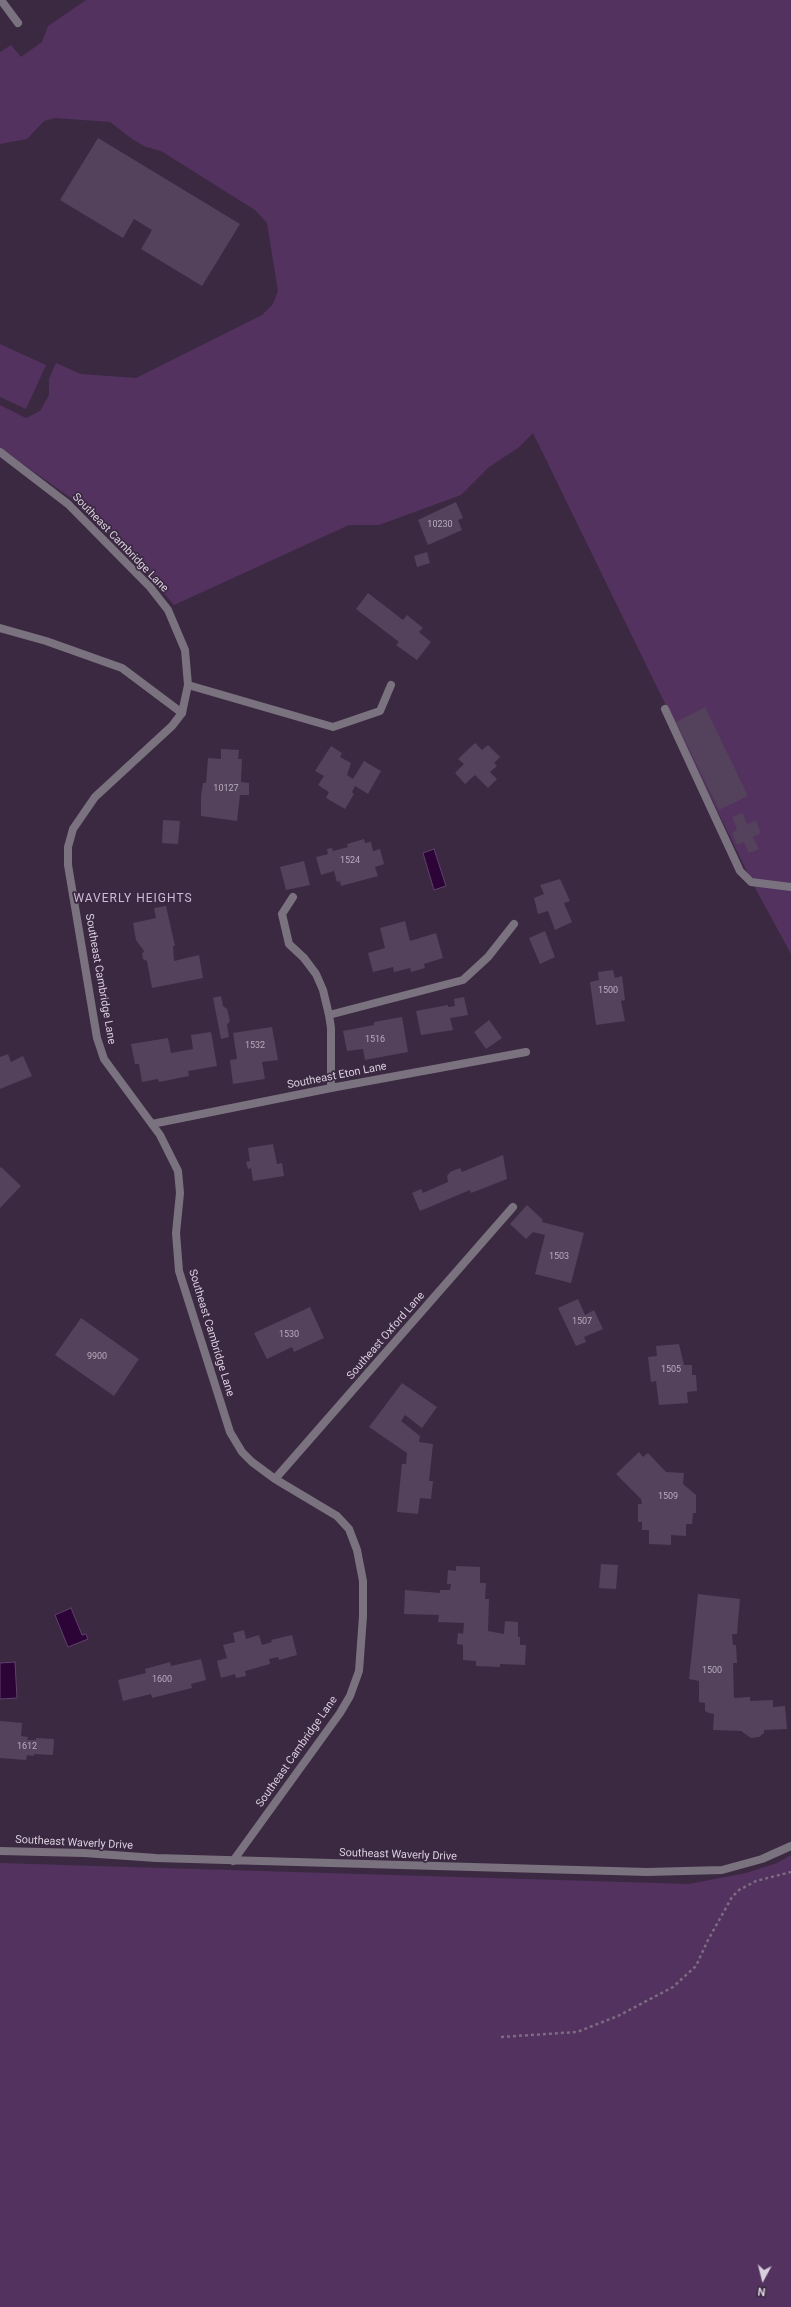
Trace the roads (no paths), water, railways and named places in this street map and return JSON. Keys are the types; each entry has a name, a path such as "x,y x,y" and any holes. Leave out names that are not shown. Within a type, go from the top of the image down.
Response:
{"street":[{"path":"1,0 18,23"},
{"name":"Southeast Cambridge Lane","path":"0,452 68,504 150,587 168,610 177,628 185,650 188,685 182,713 172,726 96,798 73,828 68,847 68,866 97,1038 104,1059 160,1134 178,1171 180,1193 176,1233 179,1271 230,1432 242,1452 275,1479 331,1512 349,1529 357,1550 363,1581 363,1616 359,1671 350,1696 340,1713 233,1861"},
{"path":"0,628 46,641 122,668 182,713"},
{"path":"188,685 333,727 380,711 391,685"},
{"path":"665,710 740,871 751,882 791,887"},
{"path":"293,897 282,914 289,944 304,958 316,974 323,990 331,1028 331,1088"},
{"path":"329,1015 463,980 488,958 514,924"},
{"name":"Southeast Eton Lane","path":"152,1124 331,1088 526,1052"},
{"name":"Southeast Oxford Lane","path":"275,1479 513,1207"},
{"name":"Southeast Waverly Drive","path":"0,1851 233,1861 544,1870 705,1871 744,1865 791,1846"}],"district":[{"name":"WAVERLY HEIGHTS","path":"133,899"}]}
